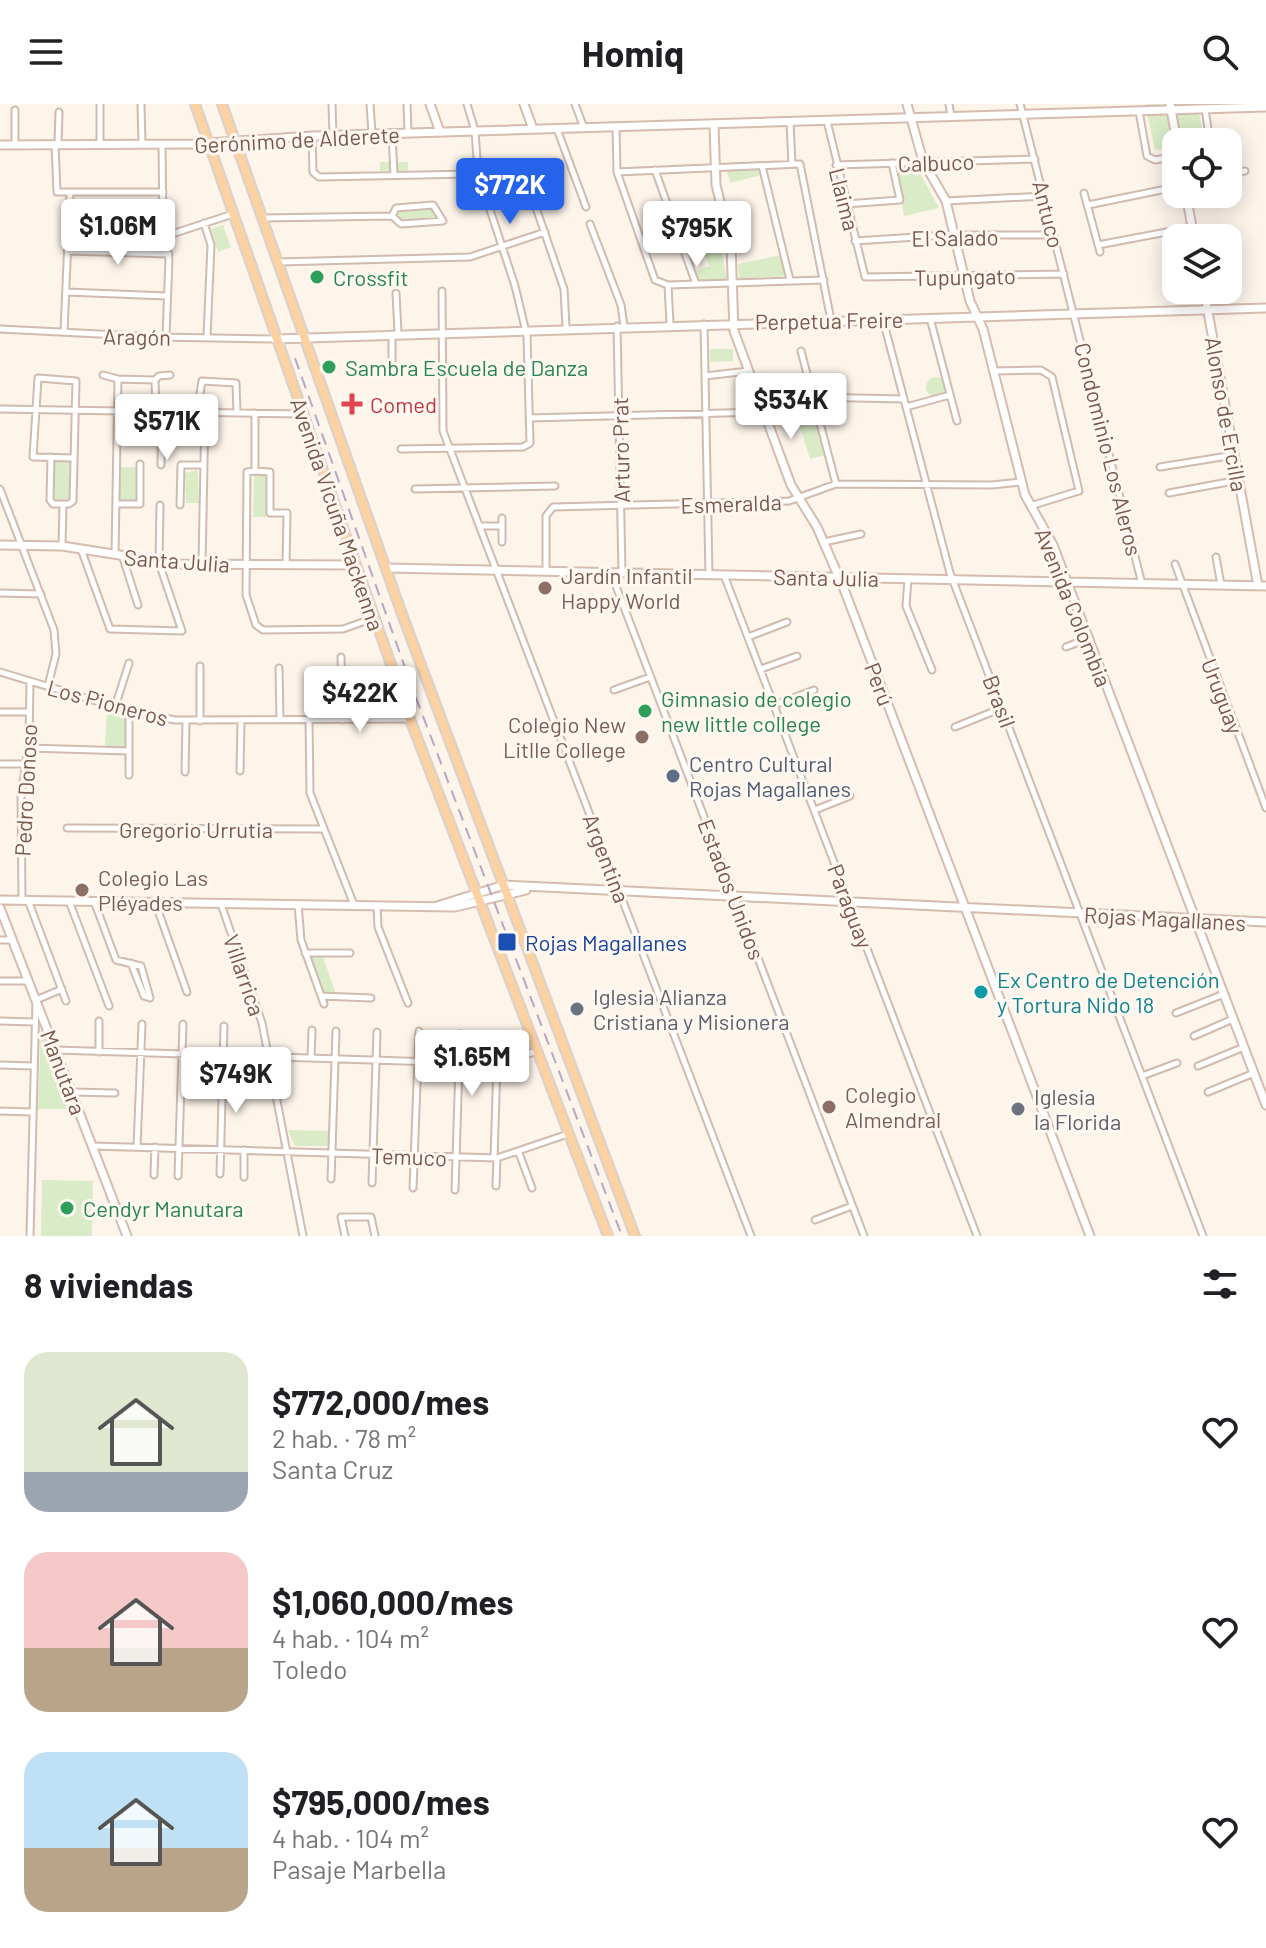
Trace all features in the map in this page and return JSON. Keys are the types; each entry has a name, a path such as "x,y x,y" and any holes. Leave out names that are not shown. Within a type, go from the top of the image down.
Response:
{"main road":[{"name":"Avenida Vicuña Mackenna","path":"195,104 410,719 608,1236"},
{"path":"222,104 386,568 635,1236"}],"street":[{"path":"100,104 100,145"},
{"path":"141,104 142,145"},
{"path":"332,104 333,135"},
{"path":"370,104 372,134"},
{"path":"407,104 408,133"},
{"path":"430,104 440,132"},
{"path":"401,449 528,446 525,329 478,173 475,131 467,104"},
{"path":"524,104 533,129"},
{"path":"575,104 584,128"},
{"name":"Avenida Colombia","path":"907,104 923,161 946,201 1021,482 1030,506 1049,537 1089,638 1266,1105"},
{"path":"949,104 951,116"},
{"name":"Antuco","path":"1020,104 1075,314"},
{"path":"1204,106 1208,128"},
{"path":"1138,107 1147,156 1155,160 1162,159"},
{"path":"1171,107 1175,128"},
{"name":"Gerónimo de Alderete","path":"0,145 162,145 333,135 1023,114 1086,108 1266,107"},
{"path":"15,110 15,145"},
{"path":"59,112 55,190 70,193 163,192"},
{"name":"Llaima","path":"827,121 865,277"},
{"path":"790,122 796,164 831,320"},
{"name":"Perú","path":"714,125 717,191 730,242 733,322 748,371 799,499 824,542 839,577 1090,1236"},
{"path":"616,126 617,172 655,280 668,285 824,280"},
{"path":"557,128 586,207"},
{"path":"392,134 394,175"},
{"path":"312,136 313,172 317,177 525,174 565,294 566,327"},
{"path":"162,145 163,234 169,254 166,336"},
{"name":"Calbuco","path":"836,165 1036,159"},
{"path":"845,204 900,200 892,163"},
{"path":"617,172 796,164"},
{"path":"762,166 790,280"},
{"path":"655,170 696,284"},
{"path":"1088,205 1162,190"},
{"path":"64,332 70,193"},
{"path":"1084,193 1099,249 1162,234"},
{"path":"946,201 1045,196"},
{"path":"263,218 392,216 401,224 443,221 433,205 396,208 392,216"},
{"path":"68,232 163,234 234,214"},
{"path":"204,223 211,245 207,337"},
{"name":"Arturo Prat","path":"590,224 621,305 619,416 622,573"},
{"path":"278,262 470,257 545,232"},
{"name":"El Salado","path":"855,241 1054,235"},
{"path":"68,251 169,254"},
{"name":"Tupungato","path":"865,277 1064,274"},
{"path":"668,285 670,324"},
{"name":"Argentina","path":"442,291 441,421 450,449 751,1236"},
{"path":"66,292 167,296"},
{"path":"392,362 396,293"},
{"name":"Alonso de Ercilla","path":"1207,304 1262,586"},
{"name":"Perpetua Freire","path":"275,339 566,327 1266,308"},
{"name":"Condominio Los Aleros","path":"1075,314 1142,584"},
{"path":"930,318 957,421"},
{"name":"Brasil","path":"883,319 953,579 1203,1236"},
{"path":"704,323 709,575"},
{"name":"Aragón","path":"0,329 275,339"},
{"path":"801,351 836,484"},
{"path":"705,376 748,371"},
{"path":"993,371 1048,372 1079,491 1030,506"},
{"path":"103,375 118,379 155,380 159,376 170,375"},
{"path":"51,457 50,500 53,504 73,501 74,458 75,410 75,380 37,379 33,457 51,457 74,458"},
{"path":"118,379 116,504 119,557 138,605"},
{"path":"155,380 161,465"},
{"path":"202,565 202,381 236,383 237,413"},
{"path":"906,407 950,395"},
{"path":"758,396 904,399"},
{"path":"0,409 302,414"},
{"path":"529,418 763,412"},
{"path":"255,413 255,471"},
{"path":"1160,467 1234,455"},
{"path":"116,504 140,504 140,464"},
{"path":"180,505 181,465 204,465"},
{"path":"286,565 287,513 270,513 270,472 247,472 247,601 261,629 339,629 374,618"},
{"path":"1169,493 1239,480"},
{"name":"Esmeralda","path":"546,571 546,516 550,508 799,499 836,484 1021,482"},
{"path":"415,489 555,486"},
{"path":"0,489 41,594 57,649 48,686"},
{"path":"62,546 63,504"},
{"path":"81,549 110,629 183,630 159,563 160,505"},
{"path":"502,518 502,542"},
{"path":"480,526 502,526"},
{"path":"824,542 861,534"},
{"name":"Santa Julia","path":"0,545 62,546 159,563 355,565"},
{"path":"1216,557 1221,585"},
{"name":"Uruguay","path":"1175,564 1266,808"},
{"name":"Santa Julia","path":"386,568 1262,586"},
{"name":"Estados Unidos","path":"611,573 864,1236"},
{"name":"Paraguay","path":"724,575 977,1236"},
{"path":"908,579 906,606 932,670"},
{"path":"0,593 41,594"},
{"path":"748,637 787,622"},
{"path":"1066,647 1089,638"},
{"path":"761,669 797,656"},
{"path":"341,657 343,720"},
{"path":"115,707 129,663"},
{"path":"200,666 200,721"},
{"path":"279,668 280,720"},
{"name":"Los Pioneros","path":"0,672 129,711 186,721 410,719"},
{"path":"614,690 650,677"},
{"name":"Pedro Donoso","path":"25,900 21,796 28,748 30,681"},
{"path":"774,705 814,690"},
{"path":"955,727 1002,708"},
{"path":"129,711 129,775"},
{"path":"0,712 29,712"},
{"path":"309,720 308,787 354,905"},
{"path":"185,772 186,721"},
{"path":"240,771 241,721"},
{"path":"28,748 129,751"},
{"path":"0,764 26,764"},
{"path":"815,810 850,796"},
{"name":"Gregorio Urrutia","path":"67,828 324,829"},
{"name":"Rojas Magallanes","path":"0,900 437,906 479,898 505,889 537,888 1266,922"},
{"path":"25,900 66,1001"},
{"path":"69,901 109,1006"},
{"path":"94,901 114,958 131,963 141,966 150,998 144,996 131,963"},
{"path":"155,902 187,992"},
{"name":"Villarrica","path":"221,903 257,1006 270,1057 303,1236"},
{"path":"298,904 298,927 324,1004"},
{"path":"377,905 378,927 408,1003"},
{"name":"Manutara","path":"0,908 127,1236"},
{"path":"0,940 13,940"},
{"path":"305,953 350,953"},
{"path":"0,981 28,981"},
{"path":"30,1236 36,1000 62,989"},
{"path":"1176,1013 1224,994"},
{"path":"321,996 371,998"},
{"path":"1194,1036 1233,1019"},
{"path":"0,1021 34,1022"},
{"path":"99,1021 99,1052"},
{"path":"137,1147 142,1024"},
{"path":"178,1176 183,1024"},
{"path":"220,1174 224,1026"},
{"path":"311,1058 312,1030"},
{"path":"331,1179 336,1031"},
{"path":"413,1188 419,1031"},
{"path":"372,1183 377,1032"},
{"path":"455,1190 460,1034"},
{"path":"1198,1066 1244,1047"},
{"path":"55,1050 497,1064 537,1051"},
{"path":"1142,1076 1177,1063"},
{"path":"496,1186 497,1064"},
{"path":"0,1065 33,1066"},
{"path":"1208,1092 1254,1073"},
{"path":"72,1092 115,1093"},
{"path":"0,1111 32,1112"},
{"name":"Temuco","path":"92,1146 496,1158 519,1153 569,1134"},
{"path":"154,1175 155,1147"},
{"path":"244,1150 244,1177"},
{"path":"519,1153 532,1188"},
{"path":"815,1220 852,1206"},
{"path":"345,1236 341,1217 371,1217 375,1236"}],"green space":[{"path":"1145,104 1197,104 1202,128 1162,128 1162,149 1155,150"},
{"path":"380,162 408,162 408,173 380,174"},
{"path":"915,164 939,208 904,216 895,165"},
{"path":"759,169 761,175 730,183 727,171"},
{"path":"434,208 438,221 401,221 395,214 398,210"},
{"path":"223,225 231,247 218,252 211,229"},
{"path":"71,235 159,237 164,251 70,249"},
{"path":"720,244 727,279 698,282 695,271 709,266 703,250"},
{"path":"781,255 785,276 739,279 738,264"},
{"path":"710,349 733,349 733,361 710,362"},
{"path":"936,377 943,380 946,387 943,394 936,397 929,394 926,387 929,380"},
{"path":"811,403 825,455 810,459 793,404"},
{"path":"54,459 70,459 69,502 54,502"},
{"path":"120,467 138,467 137,503 119,503"},
{"path":"198,470 199,503 186,503 185,473"},
{"path":"254,474 267,475 266,517 253,517"},
{"path":"107,711 126,717 126,747 105,748"},
{"path":"310,957 323,957 336,994 324,994"},
{"path":"41,1024 72,1109 38,1109"},
{"path":"264,1061 267,1078 226,1076 227,1062"},
{"path":"288,1130 330,1131 330,1146 295,1146"},
{"name":"Cendyr Manutara","path":"42,1180 93,1181 92,1236 41,1236"}],"railway":[{"path":"295,358 413,690 622,1236"}],"place":[{"name":"Crossfit","path":"317,277"},
{"name":"Sambra Escuela de Danza","path":"329,367"},
{"name":"Comed","path":"352,404"},
{"name":"Jardín Infantil Happy World","path":"545,588"},
{"name":"Gimnasio de colegio new little college","path":"645,711"},
{"name":"Colegio New Litlle College","path":"642,737"},
{"name":"Centro Cultural Rojas Magallanes","path":"673,776"},
{"name":"Colegio Las Pléyades","path":"82,890"},
{"name":"Rojas Magallanes","path":"507,942"},
{"name":"Ex Centro de Detención y Tortura Nido 18","path":"981,992"},
{"name":"Iglesia Alianza Cristiana y Misionera","path":"577,1009"},
{"name":"Colegio Almendral","path":"829,1107"},
{"name":"Iglesia la Florida","path":"1018,1109"},
{"name":"Cendyr Manutara","path":"67,1208"}]}
